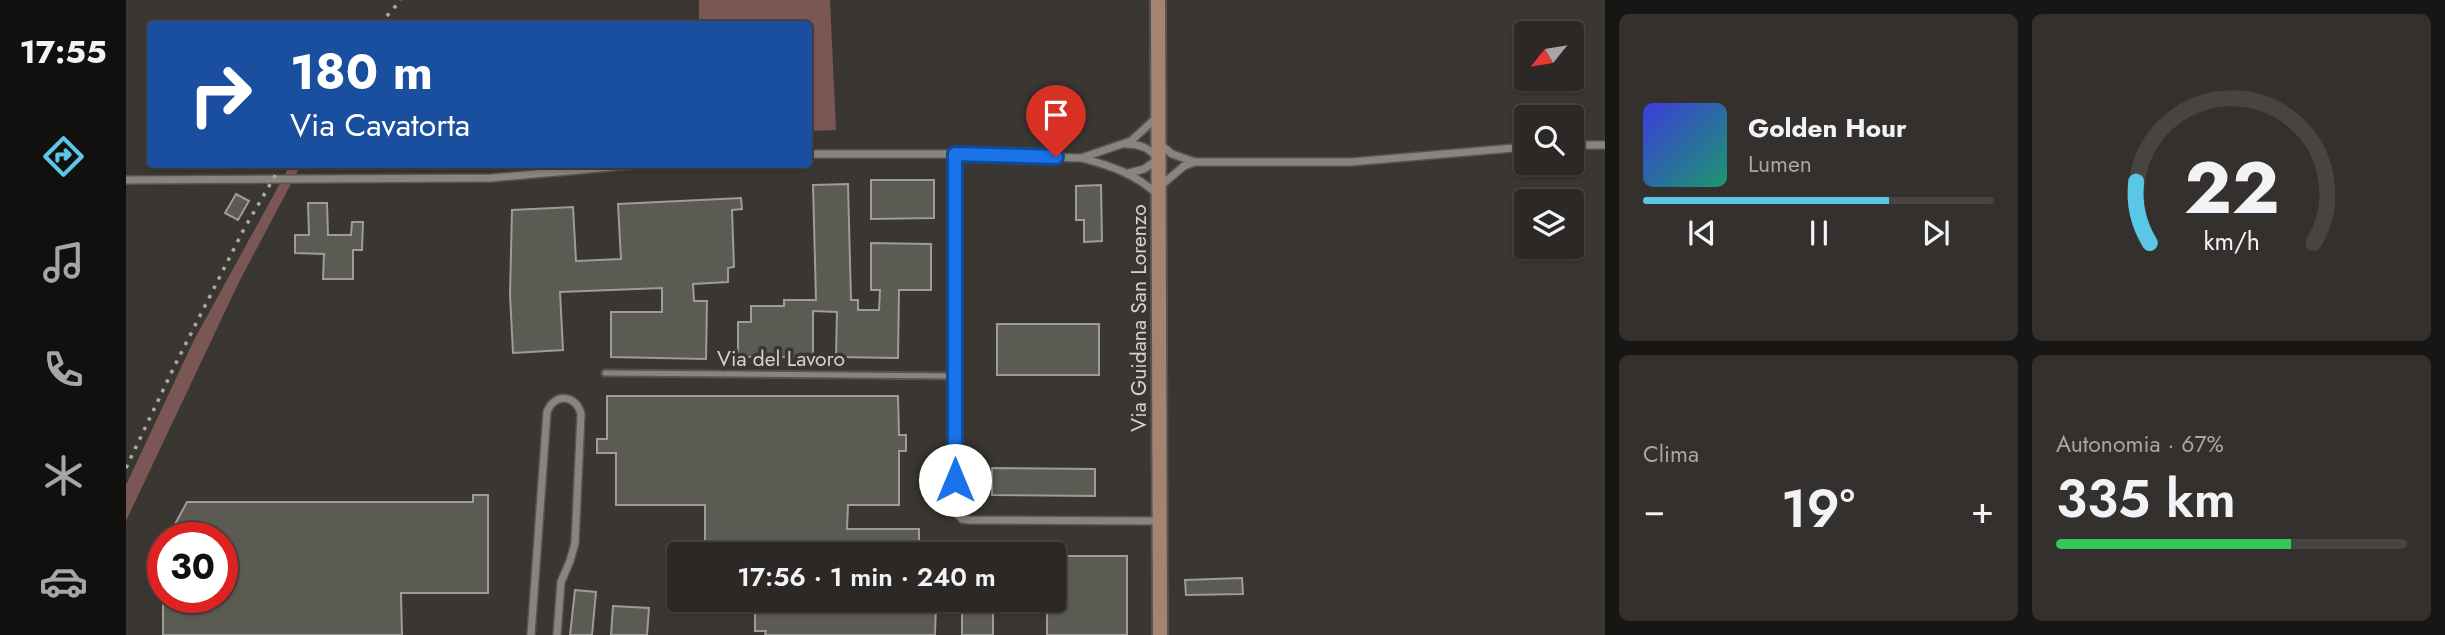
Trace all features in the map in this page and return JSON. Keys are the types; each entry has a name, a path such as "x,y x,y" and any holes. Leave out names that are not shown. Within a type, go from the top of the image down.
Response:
{"street":[{"name":"Via Guidana San Lorenzo","path":"1158,0 1160,635"},
{"path":"1081,158 1125,144 1148,127 1158,115"},
{"path":"1158,142 1172,154 1195,162 1351,162 1514,148"},
{"path":"1125,144 1151,150 1158,159 1144,169 1129,173"},
{"path":"1584,145 1605,145"},
{"path":"812,154 955,154 1081,158 1129,173 1159,192 1184,166 1195,162"},
{"path":"955,154 957,513 962,519 1161,521"},
{"path":"126,180 491,178 600,168"},
{"path":"531,635 547,412 552,402 562,398 577,404 581,414 575,543 561,582 557,635"}],"lane":[{"name":"Via del Lavoro","path":"606,373 956,376"}],"shaded area":[{"path":"699,0 830,0 836,130 812,131 812,21 699,21"},
{"path":"288,168 299,168 239,282 126,521 126,485 194,340"}],"building":[{"path":"871,180 934,180 934,218 871,219"},
{"path":"848,184 851,300 858,300 858,310 879,310 880,290 871,290 871,243 931,244 931,290 899,290 898,358 836,357 837,312 813,311 813,357 738,357 738,322 751,322 751,306 784,306 784,300 816,300 813,185"},
{"path":"1101,185 1102,241 1084,242 1084,220 1076,220 1076,186"},
{"path":"236,194 249,201 238,220 225,213"},
{"path":"741,198 742,209 732,210 734,267 728,268 728,282 693,284 694,301 707,301 706,359 611,357 611,312 662,312 662,288 560,292 563,350 513,353 510,295 512,210 573,207 576,261 621,259 618,204"},
{"path":"308,203 327,203 328,235 351,235 352,222 363,222 362,250 353,250 353,279 323,279 324,254 295,253 295,235 309,235"},
{"path":"997,324 1099,324 1099,375 997,375"},
{"path":"607,396 898,396 899,435 906,435 906,451 899,451 899,505 848,505 847,529 919,529 919,542 705,542 705,505 616,505 616,453 597,453 597,439 607,439"},
{"path":"992,468 1095,469 1095,496 992,495"},
{"path":"473,495 488,495 488,593 401,593 402,635 163,635 163,613 238,613 238,522 176,522 187,502 473,502"},
{"path":"1066,556 1127,556 1127,635 1047,635 1047,612 1066,612"},
{"path":"1242,578 1243,594 1186,595 1185,580"},
{"path":"575,590 596,592 592,635 570,635"},
{"path":"613,606 649,608 647,635 611,635"},
{"path":"755,612 936,612 935,635 765,635 766,631 755,631"},
{"path":"962,612 993,612 993,635 962,635"}],"railway":[{"path":"383,21 401,0"},
{"path":"126,468 244,229 280,168"}],"route":[{"path":"955,480 955,154 1056,157"}]}
